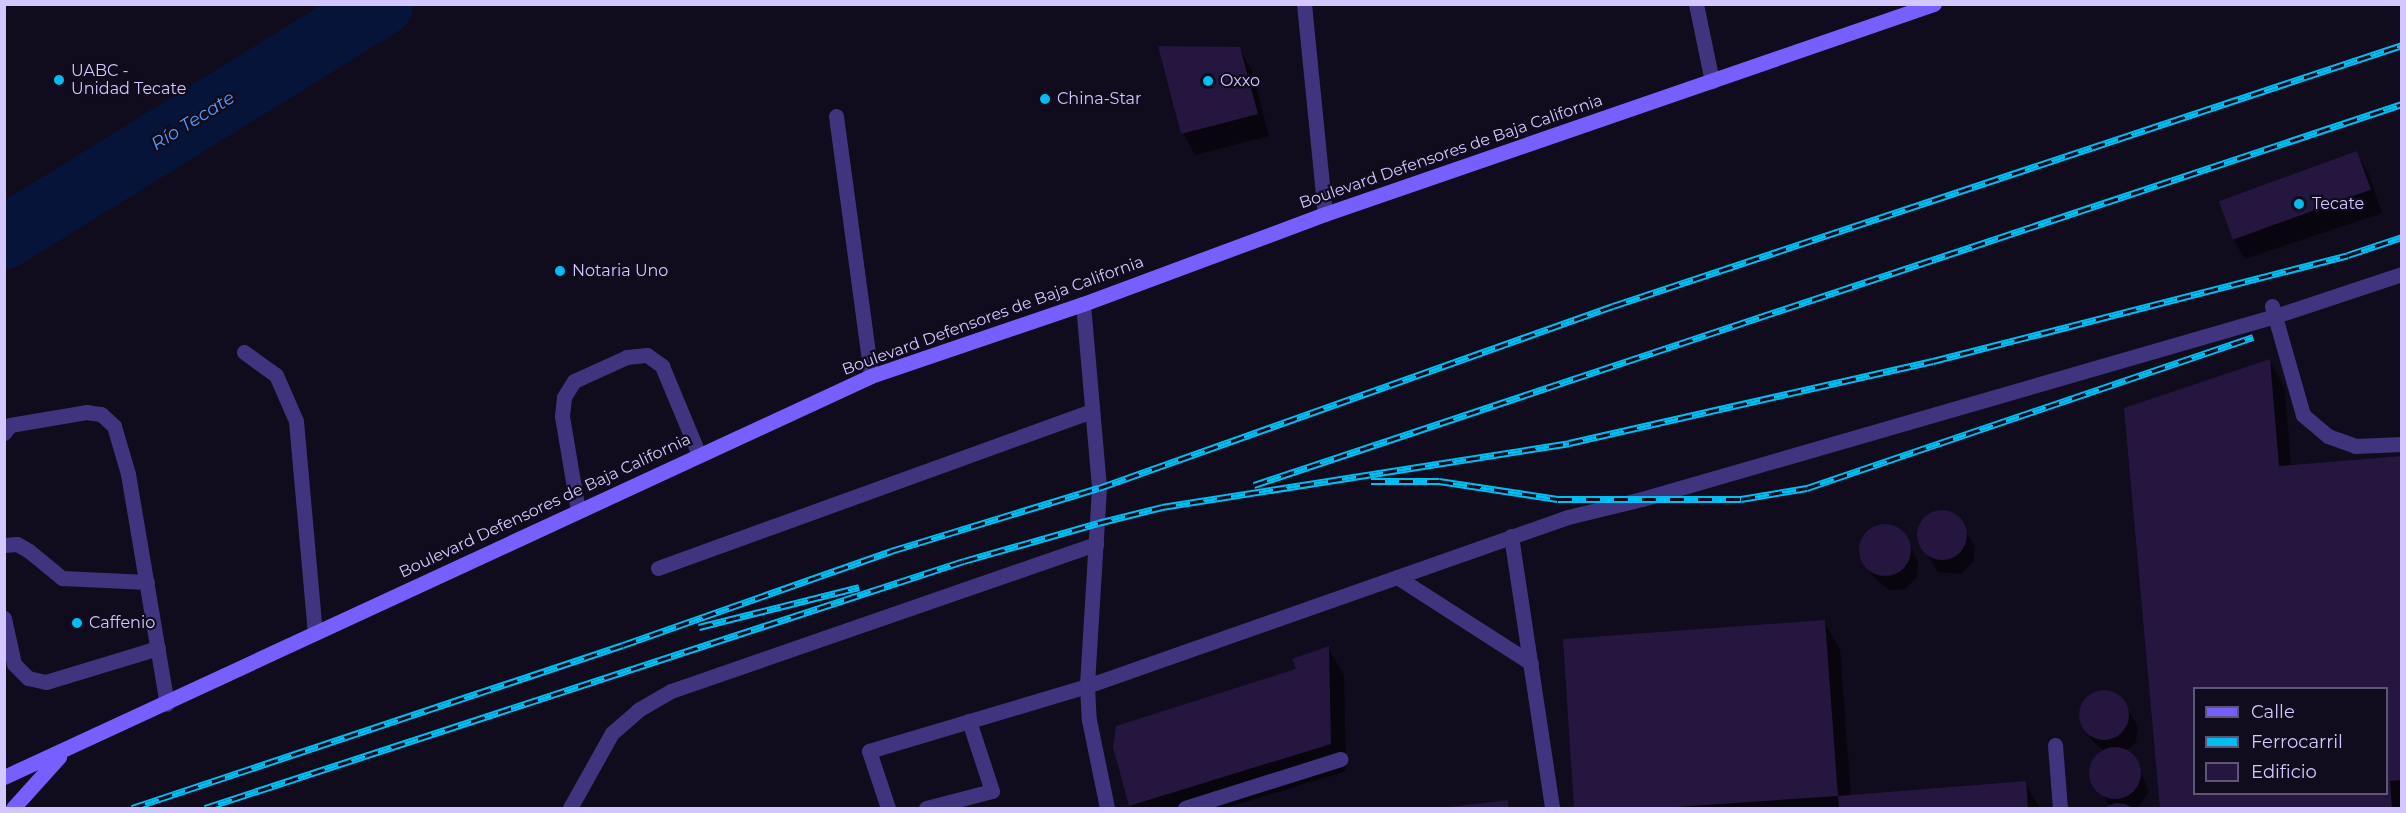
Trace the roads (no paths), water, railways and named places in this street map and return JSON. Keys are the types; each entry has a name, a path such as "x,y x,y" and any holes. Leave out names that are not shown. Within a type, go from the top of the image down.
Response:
{"main road":[{"name":"Boulevard Defensores de Baja California","path":"4,777 63,753 315,633 871,376 1083,304 1325,214 1934,4"},
{"name":"Boulevard Defensores de Baja California","path":"13,808 63,753"}],"street":[{"path":"1304,4 1325,214"},
{"path":"1696,4 1712,81"},
{"path":"836,116 871,376"},
{"path":"888,808 869,752 1087,686 1568,517 1642,499 2402,274"},
{"path":"1083,304 1091,411 1099,477 1087,686 1089,720 1107,808"},
{"path":"2274,311 2302,415 2328,436 2355,446 2402,444"},
{"path":"244,352 276,375 296,422 315,633"},
{"path":"578,511 562,416 564,397 574,381 627,357 647,355 662,366 699,455"},
{"path":"658,568 1091,411"},
{"path":"4,433 10,425 86,412 101,414 114,426 128,474 167,704"},
{"path":"1511,536 1552,808"},
{"path":"4,545 17,544 62,578 147,582"},
{"path":"570,808 612,733 638,710 671,691 1096,544"},
{"path":"1397,577 1530,663"},
{"path":"4,618 14,664 28,678 46,682 158,648"},
{"path":"926,808 992,791 969,721"},
{"path":"2055,745 2060,808"},
{"path":"1185,808 1340,759"}],"waterway":[{"name":"Río Tecate","path":"4,237 381,4"}],"railway":[{"path":"132,808 623,645 891,551 1099,488 1613,306 2402,45"},
{"path":"1254,485 2402,104"},
{"path":"205,808 964,561 1098,523 1162,507 1569,443 1933,361 2348,255 2402,237"},
{"path":"1371,481 1439,481 1558,499 1741,499 1807,488 2253,337"},
{"path":"699,627 859,587"}],"place":[{"name":"UABC - Unidad Tecate","path":"59,80"},
{"name":"Oxxo","path":"1208,81"},
{"name":"China-Star","path":"1045,99"},
{"name":"Tecate","path":"2299,204"},
{"name":"Notaria Uno","path":"560,271"},
{"name":"Caffenio","path":"77,623"}]}
